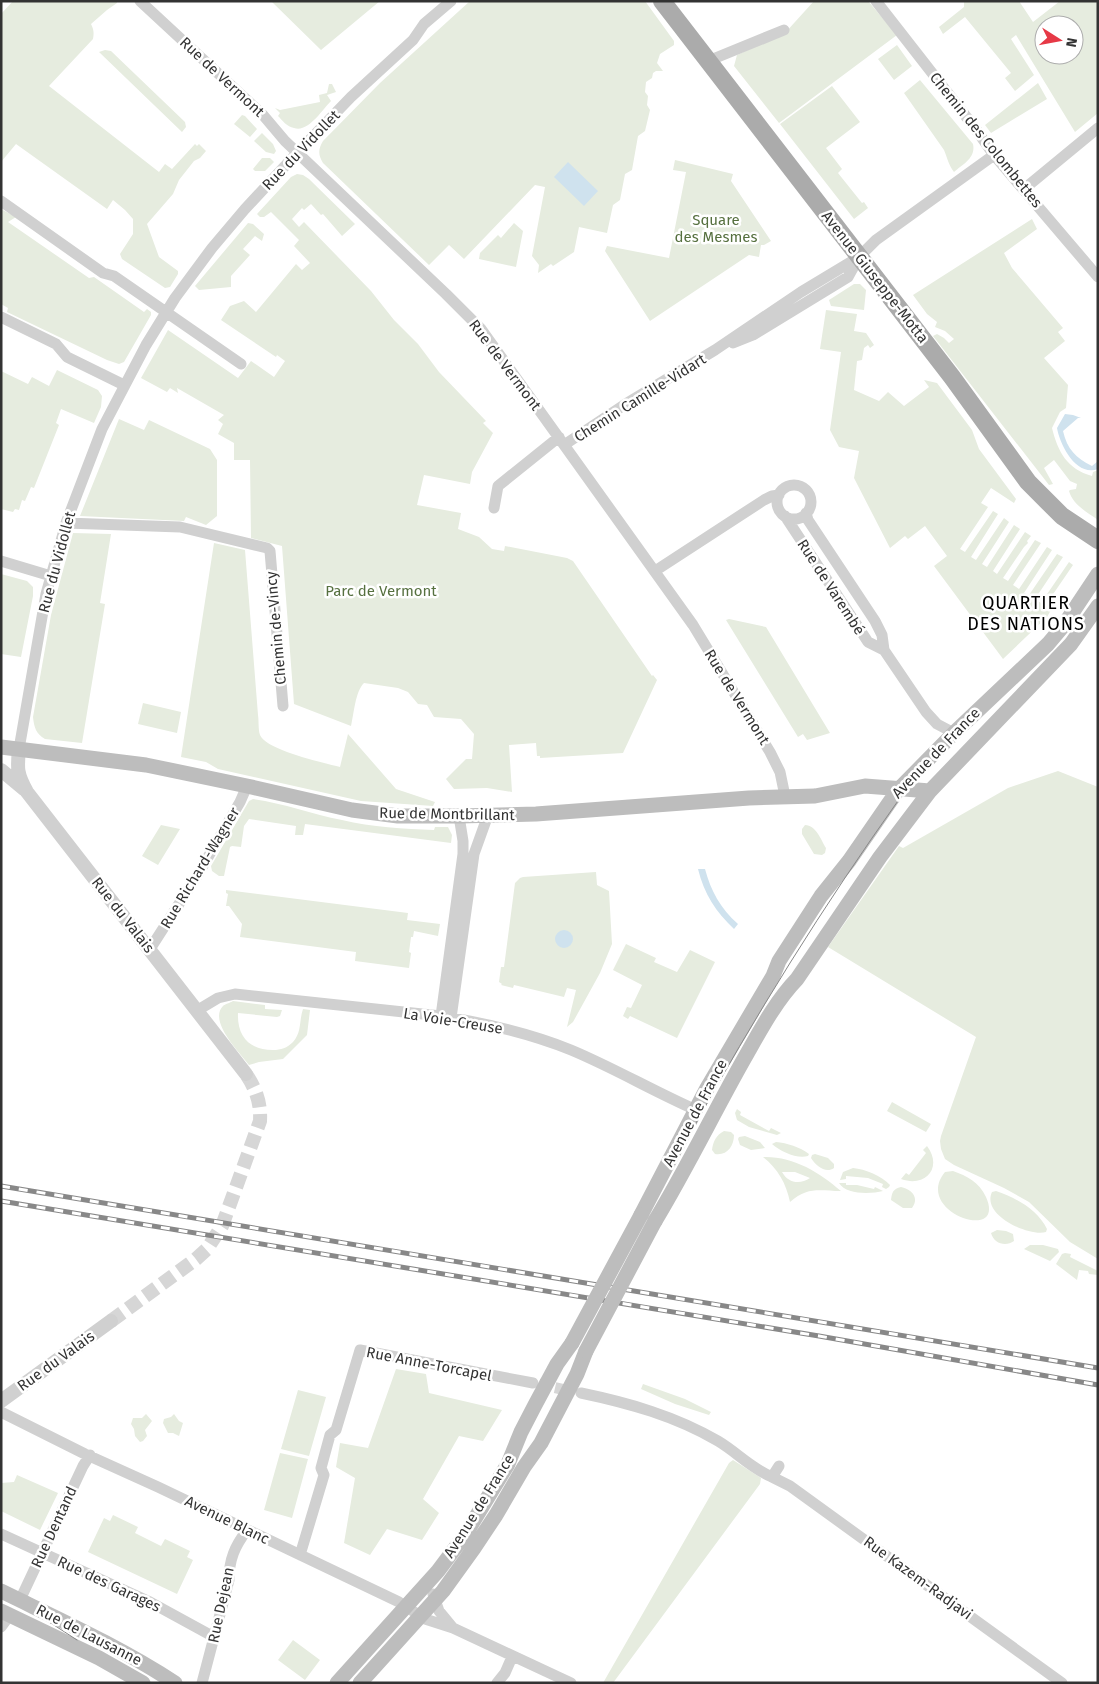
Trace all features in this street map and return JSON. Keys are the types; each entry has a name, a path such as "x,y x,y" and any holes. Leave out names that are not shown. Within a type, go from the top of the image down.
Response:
{"main road":[{"name":"Avenue Giuseppe-Motta","path":"662,1 952,377 1028,482 1062,516 1098,540"},
{"name":"Avenue de France","path":"337,1683 438,1571 475,1519 508,1464 521,1432 557,1364 572,1344 696,1110 779,961 828,887 850,861 898,790 954,733 1048,644 1064,625 1098,574"},
{"name":"Avenue de France","path":"360,1683 421,1616 474,1548 541,1443 577,1374 586,1351 656,1220 728,1087 780,999 797,979 880,857 930,791 1071,644 1098,606"},
{"name":"Rue de Montbrillant","path":"1,747 146,765 352,810 398,816 536,814 785,796 815,796 865,786 930,791"},
{"path":"696,1110 712,1118"},
{"name":"Rue de Lausanne","path":"1,1591 146,1663 175,1683"},
{"name":"Rue de Lausanne","path":"4,1617 99,1658 143,1683"}],"street":[{"name":"Rue de Vermont","path":"140,1 263,116 481,329 693,626 770,752 780,772 785,796"},
{"name":"Rue du Vidollet","path":"19,749 26,700 51,576 66,523 90,458 124,385 166,312 228,229 298,152 351,97 412,40 424,24 451,1"},
{"name":"Chemin des Colombettes","path":"876,1 994,155 1098,277"},
{"path":"708,61 784,30"},
{"path":"1024,189 1098,128"},
{"name":"Chemin Camille-Vidart","path":"494,508 498,486 562,441 715,350 801,292 859,257 885,233 994,155"},
{"path":"1,201 103,273 114,276 241,364"},
{"path":"1,317 56,344 67,357 124,385"},
{"path":"793,485 803,488 810,495 811,505 806,513 798,518 789,518 781,512 778,504 779,495 785,488 793,485"},
{"path":"655,571 764,500 779,495"},
{"name":"Rue de Varembé","path":"806,513 808,520 882,635 884,650 926,712 937,724 954,733"},
{"name":"Rue de Varembé","path":"785,516 868,642 884,650"},
{"name":"Chemin de-Vincy","path":"66,523 180,527 267,548 270,551 282,706"},
{"path":"1,561 51,576"},
{"name":"Rue du Valais","path":"19,749 17,768 19,778 27,792 246,1074"},
{"path":"1,770 27,792"},
{"name":"Rue Richard-Wagner","path":"150,949 197,876 240,802 247,786"},
{"path":"446,1017 468,861 478,842 488,815"},
{"path":"459,816 468,861"},
{"name":"La Voie-Creuse","path":"198,1010 218,998 235,994 446,1017 497,1027 562,1047 604,1065 696,1110"},
{"name":"Rue du Valais","path":"1,1401 111,1321"},
{"name":"Rue Anne-Torcapel","path":"300,1555 324,1475 321,1468 330,1435 336,1430 360,1350 533,1383"},
{"name":"Rue Kazem-Radjavi","path":"581,1393 629,1404 661,1414 719,1441 756,1470 790,1486 1062,1683"},
{"name":"Avenue Blanc","path":"1,1412 407,1606 431,1621 452,1628 571,1683"},
{"name":"Rue Dentand","path":"20,1600 83,1466 90,1455"},
{"path":"772,1477 779,1466"},
{"name":"Rue Dejean","path":"202,1683 229,1580 231,1556 247,1530"},
{"name":"Rue des Garages","path":"1,1534 150,1602 214,1637"},
{"path":"434,1597 442,1616 452,1628"},
{"path":"497,1683 505,1673 512,1657"}],"green space":[{"path":"13,1 117,1 91,24 94,31 93,39 49,86 159,172 165,164 172,169 195,144 197,146 199,144 206,151 200,158 194,161 179,180 173,194 147,224 159,257 178,271 170,287 165,288 122,259 120,254 133,234 133,219 113,200 107,209 16,144 1,162 1,14"},
{"path":"271,1 380,1 321,50"},
{"path":"470,1 645,1 674,41 674,45 660,54 657,63 663,71 656,71 653,73 652,78 646,82 645,92 648,96 647,105 650,110 645,131 638,136 632,170 625,174 620,200 613,205 607,233 579,227 574,252 553,266 551,264 538,273 539,265 532,256 545,187 535,185 464,259 449,245 429,265 323,163 319,155 319,149 323,141 380,83"},
{"path":"814,1 868,1 897,35 779,123 734,66 737,55 785,33"},
{"path":"964,1 1019,1 1034,21 1034,65 1016,35 1011,39 1034,75 1015,91 1005,78 1011,73 965,17 943,34 939,27 964,7"},
{"path":"1060,1 1098,1 1098,113 1075,132 1034,65 1084,65 1084,15 1042,15"},
{"path":"897,45 912,66 894,80 878,59"},
{"path":"111,51 185,122 186,127 182,132 99,52"},
{"path":"920,80 973,144 971,157 954,172 944,150 904,93"},
{"path":"1038,83 1047,99 991,133 985,125"},
{"path":"329,84 332,84 336,92 327,95 331,101 309,124 299,129 291,127 278,116 280,113 275,108 280,110 320,102 319,95 327,93"},
{"path":"832,86 860,122 826,148 842,169 838,173 868,208 854,219 780,124"},
{"path":"242,115 257,129 250,137 234,124"},
{"path":"262,133 273,144 276,151 274,154 266,152 254,141"},
{"path":"262,158 270,158 274,162 265,171 255,171 253,169"},
{"name":"Square des Mesmes","path":"675,160 733,174 731,181 771,241 761,245 759,257 749,255 650,321 605,251 607,246 669,258 686,172 673,170"},
{"name":"Parc de Vermont","path":"297,174 309,179 355,224 342,236 323,214 321,215 311,204 304,210 302,208 292,219 299,227 304,222 371,291 394,320 418,344 439,372 486,421 483,423 493,433 472,472 470,484 424,475 417,505 461,513 458,529 479,537 492,549 504,551 505,546 567,558 573,561 652,676 657,680 623,753 540,758 540,756 537,756 536,743 509,745 512,792 487,788 454,789 446,779 466,759 472,759 474,734 461,719 434,717 427,705 418,704 408,692 398,688 364,683 357,697 351,726 294,704 282,546 251,538 250,460 234,460 234,443 218,434 223,424 218,420 224,415 177,388 178,393 170,388 167,392 141,378 168,330 238,378 251,361 274,377 285,361 221,320 230,306 244,301 256,312 296,264 302,270 310,263 294,246 299,240 271,212 264,217 260,217 257,214 291,177"},
{"path":"1,209 16,217 8,222 89,278 94,277 144,312 147,309 151,312 124,362 119,364 107,360 7,312 8,308 1,304"},
{"path":"1032,219 1037,229 1004,253 1012,268 1063,328 1058,332 1065,341 1044,358 1068,385 1066,408 1060,412 1052,428 1057,445 1070,464 1083,473 1092,476 1093,472 1098,470 1098,520 1081,508 1071,496 1069,491 1076,489 1077,484 1070,481 1054,460 1044,468 1053,484 1049,485 933,336 937,334 949,343 954,339 945,331 935,327 937,322 927,314 913,295"},
{"path":"248,223 253,224 264,234 262,241 255,236 243,249 250,255 231,276 231,287 199,290 195,286"},
{"path":"514,223 523,231 516,267 479,259 480,253 498,235 501,238"},
{"path":"854,284 860,284 866,290 864,310 831,306 829,300"},
{"path":"826,310 857,314 854,331 866,333 874,345 870,348 868,345 864,348 862,360 857,361 854,390 879,401 888,392 904,406 929,387 924,380 937,383 972,430 979,449 1016,499 1014,503 991,488 981,503 988,507 960,549 965,552 993,511 998,514 971,557 976,560 1004,518 1009,522 982,564 987,567 1014,525 1020,529 993,571 997,574 1025,532 1031,536 1003,578 1008,581 1035,540 1041,543 1013,585 1019,589 1047,547 1052,550 1024,593 1029,595 1057,554 1063,557 1035,599 1041,603 1069,562 1073,565 1045,606 1051,610 1047,617 1003,659 934,566 947,556 925,526 908,539 905,536 890,548 854,478 859,451 839,447 830,430 841,352 820,349"},
{"path":"57,370 98,390 102,396 101,407 94,423 61,409 56,423 59,425 34,488 31,487 25,501 22,500 19,510 15,509 13,512 1,509 1,371 28,384 32,377 49,386"},
{"path":"119,419 144,430 149,420 210,449 217,460 217,516 206,525 186,517 184,521 80,516"},
{"path":"73,533 111,534 100,603 105,604 82,743 45,739 36,730 33,717 51,615"},
{"path":"214,543 245,550 260,735 265,741 284,751 340,767 348,734 396,789 435,802 433,806 361,801 218,769 206,762 181,757"},
{"path":"1,574 27,581 33,587 33,596 21,657 1,654"},
{"path":"729,619 766,627 830,733 807,740 803,734 798,737 726,620"},
{"path":"143,703 181,712 177,733 138,724"},
{"path":"1058,771 1098,787 1098,1259 1070,1242 1029,1202 945,1159 941,1149 941,1136 976,1037 828,947 899,846 903,848 1008,788"},
{"path":"253,799 331,818 365,824 434,830 435,827 448,827 452,835 451,843 305,824 303,835 295,835 296,826 249,819 244,826 241,847 230,847 224,876 219,876 212,871 211,866 249,801"},
{"path":"161,825 180,829 158,865 142,856"},
{"path":"805,825 812,827 820,837 826,848 825,853 822,855 814,854 802,834 802,829"},
{"path":"596,872 597,885 609,891 612,944 600,973 573,1022 567,1027 576,990 567,988 564,997 514,985 513,988 501,985 499,982 501,967 504,967 515,883 523,877"},
{"path":"226,890 408,913 407,920 440,924 438,936 414,931 413,937 411,937 409,968 355,961 356,952 240,937 242,924 229,906 226,906 228,894"},
{"path":"626,944 656,958 654,962 677,972 690,950 715,962 677,1038 630,1016 628,1019 623,1016 627,1007 631,1008 642,985 613,970"},
{"path":"233,1001 265,1005 265,1009 282,1010 280,1016 277,1017 238,1013 242,1035 257,1047 276,1050 291,1044 298,1034 303,1009 310,1010 307,1035 283,1059 249,1065 227,1037 219,1020 219,1012 223,1006"},
{"path":"892,1102 931,1124 926,1132 887,1111"},
{"path":"737,1109 741,1112 740,1115 769,1131 771,1128 781,1133 777,1135 749,1127 737,1120 735,1113"},
{"path":"724,1131 731,1132 734,1135 733,1143 726,1152 715,1154 712,1150 714,1142"},
{"path":"745,1136 760,1142 765,1148 751,1150 740,1145 739,1137"},
{"path":"776,1142 802,1149 809,1154 808,1156 799,1157 789,1154 772,1144"},
{"path":"927,1146 932,1154 933,1161 929,1174 918,1181 901,1179 906,1173 909,1175 926,1153 923,1150"},
{"path":"815,1154 828,1158 834,1164 834,1168 825,1170 818,1166 811,1158"},
{"path":"763,1157 785,1159 805,1166 841,1191 809,1191 790,1202 781,1177","holes":["782,1172 795,1172 810,1178 802,1182 794,1182 788,1179"]},
{"path":"853,1168 873,1174 890,1185 886,1189 882,1187 883,1184 868,1178 846,1176 846,1179 840,1180 843,1172"},
{"path":"953,1171 972,1180 980,1187 986,1197 989,1211 984,1219 974,1220 961,1217 949,1210 940,1199 938,1186 945,1172"},
{"path":"839,1183 874,1189 875,1187 883,1191 872,1193 853,1192 842,1187"},
{"path":"901,1187 911,1192 915,1197 912,1208 903,1208 891,1200 893,1191"},
{"path":"996,1191 1011,1197 1032,1210 1043,1222 1047,1229 1046,1232 1038,1233 1019,1228 1000,1216 993,1209 990,1201 992,1192"},
{"path":"997,1230 1013,1234 1014,1241 1007,1244 997,1242 991,1233"},
{"path":"1030,1245 1043,1245 1058,1249 1059,1252 1050,1261 1024,1249"},
{"path":"1062,1254 1071,1254 1070,1257 1098,1271 1098,1275 1079,1270 1077,1280 1056,1264"},
{"path":"396,1369 426,1374 429,1393 502,1410 483,1441 459,1436 423,1499 439,1513 422,1540 387,1529 370,1555 344,1543 355,1478 336,1467 340,1443 368,1448"},
{"path":"643,1384 685,1399 711,1412 709,1415 675,1404 641,1389"},
{"path":"298,1390 326,1397 309,1456 281,1449"},
{"path":"146,1414 152,1421 145,1430 147,1436 140,1442 135,1436 131,1424 133,1418 142,1418"},
{"path":"174,1414 183,1423 179,1436 168,1433 163,1423 164,1419"},
{"path":"280,1453 308,1459 292,1518 264,1510"},
{"path":"733,1460 761,1478 760,1484 613,1683 603,1683 729,1463"},
{"path":"17,1475 58,1493 40,1530 1,1511 1,1483 14,1482"},
{"path":"113,1515 138,1527 135,1533 161,1546 165,1539 190,1551 187,1557 193,1560 177,1594 88,1552 104,1518 110,1521"},
{"path":"293,1640 320,1660 305,1680 278,1660"}],"water":[{"path":"568,162 598,191 584,206 554,177"},
{"path":"1065,414 1081,418 1078,418 1063,431 1070,448 1081,460 1092,466 1098,461 1098,469 1090,470 1083,468 1076,464 1065,451 1057,428"},
{"path":"698,869 705,869 717,899 738,924 734,929 711,902"},
{"path":"560,930 568,930 573,935 571,946 560,948 555,943 555,935"}],"tunnel":[{"path":"111,1321 196,1259 207,1249 222,1226 260,1121 260,1108 257,1096 246,1074"},
{"path":"539,1384 574,1392"}],"tram line":[{"path":"691,1132 791,962 844,879 900,798"},
{"path":"40,1616 77,1640"}],"railway":[{"path":"1,1186 1098,1368"},
{"path":"1,1201 819,1336 1098,1385"}],"district":[{"name":"QUARTIER DES NATIONS","path":"1026,613"}]}
